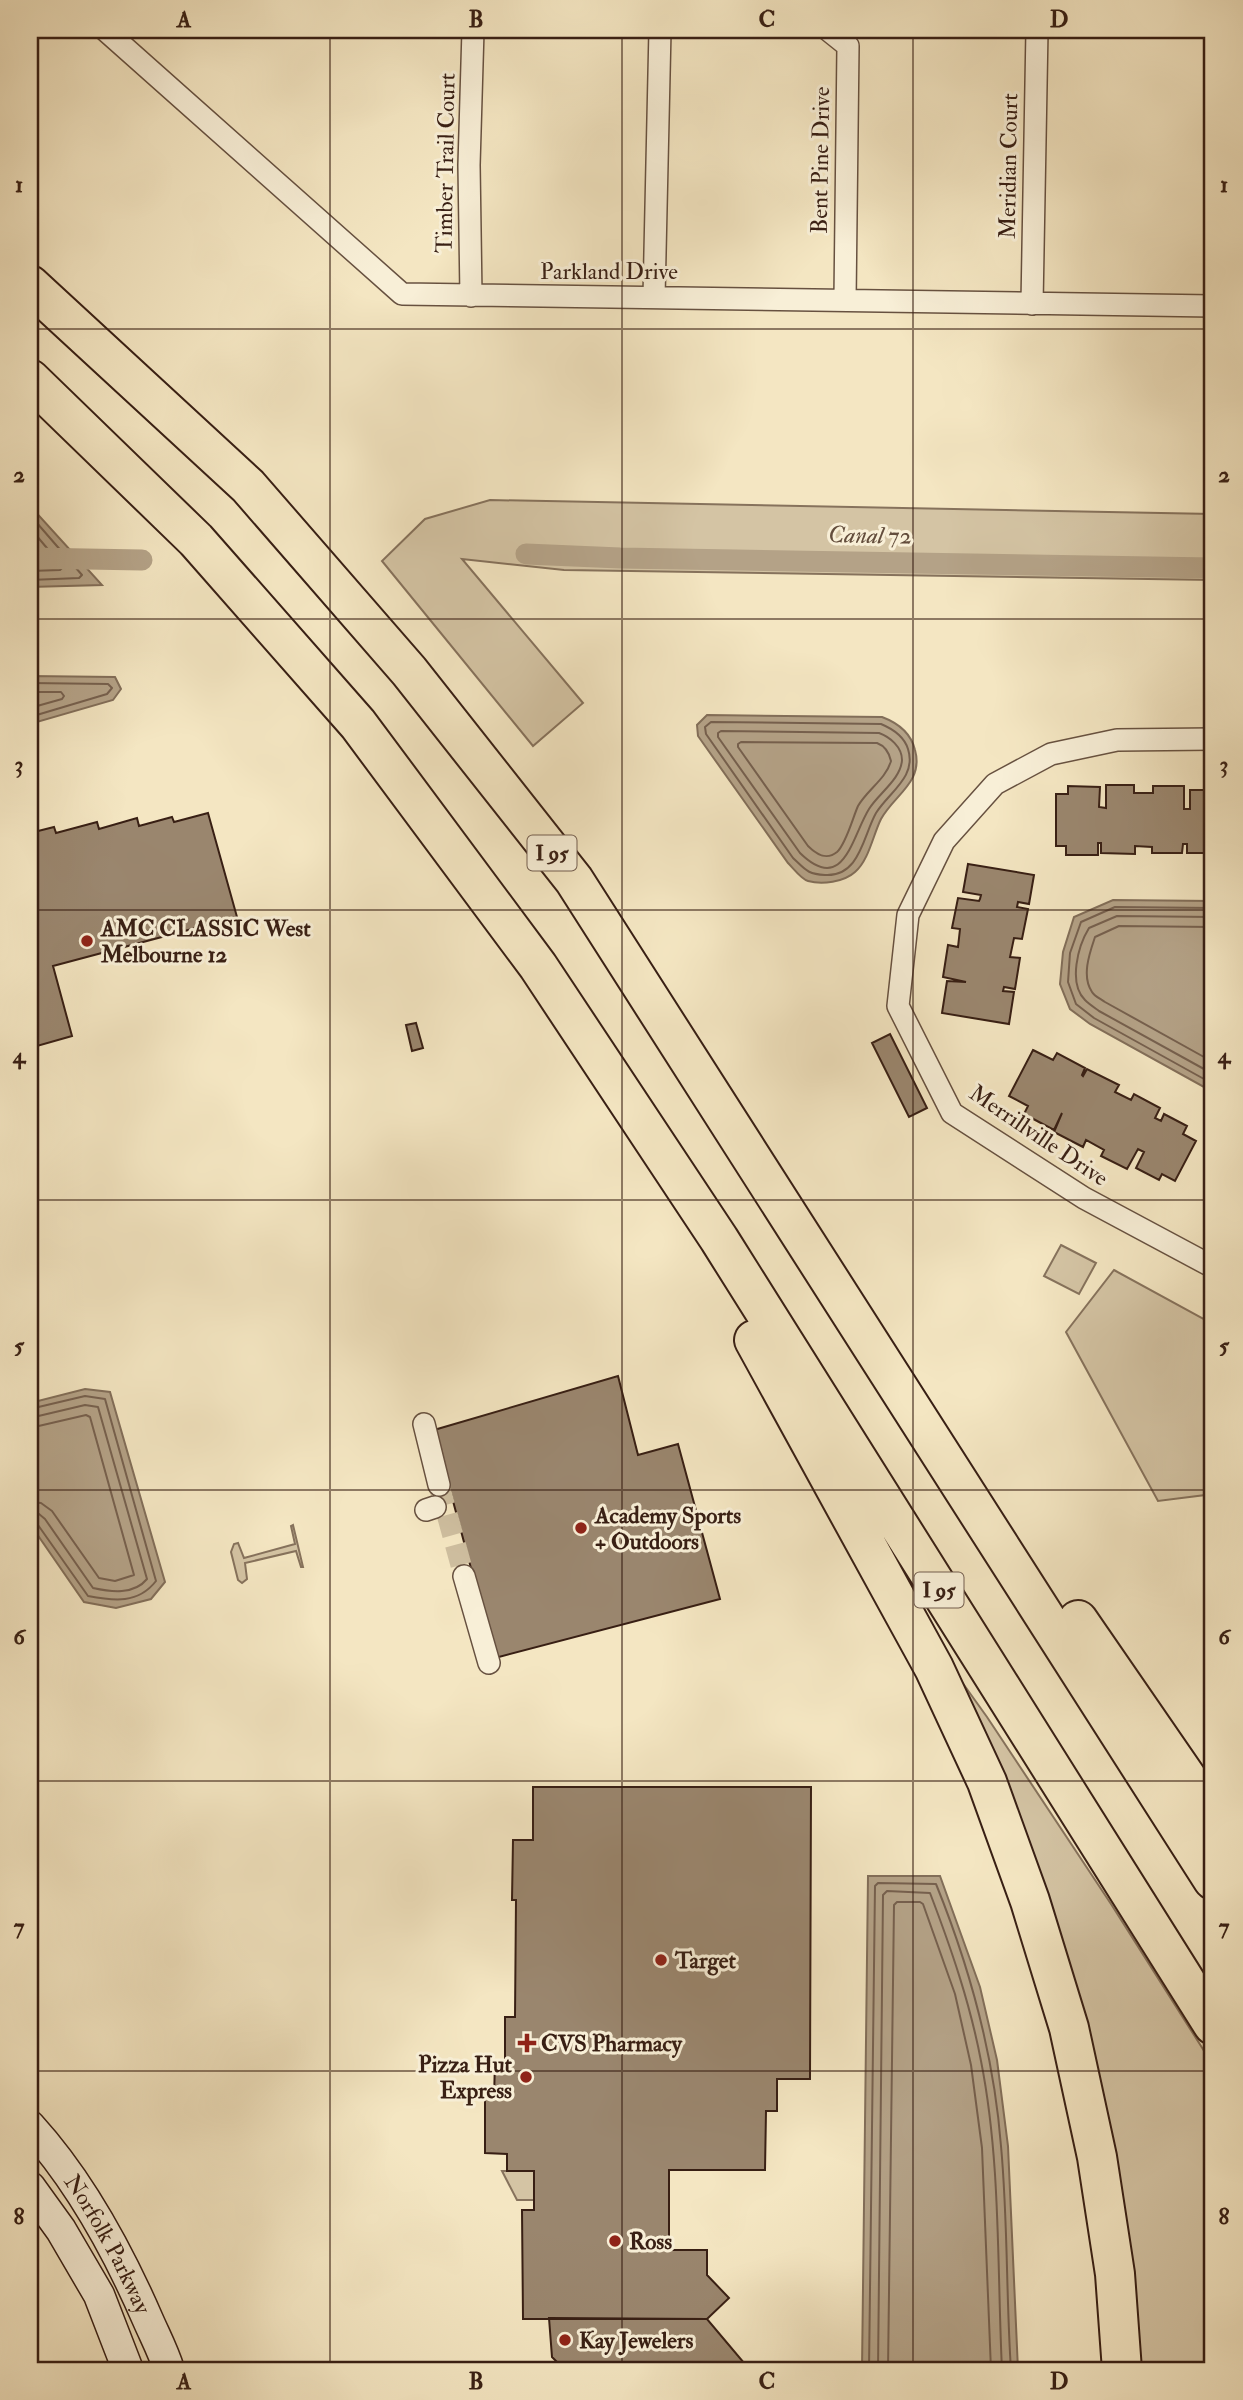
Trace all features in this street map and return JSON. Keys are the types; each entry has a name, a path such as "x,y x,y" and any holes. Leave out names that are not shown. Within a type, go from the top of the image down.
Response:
{"highway":[{"name":"I 95","path":"30,285 248,486 409,671 574,880 971,1502 1038,1602 1213,1880"},
{"name":"I 95","path":"30,379 197,540 358,724 538,966 719,1239 1213,2025"},
{"path":"719,1239 753,1338 934,1668 987,1782 1026,1889 1069,2028 1097,2157 1115,2274 1122,2370"},
{"path":"971,1502 1050,1580 1213,1816"}],"street":[{"name":"Parkland Drive","path":"105,30 401,294 1213,306"},
{"name":"Timber Trail Court","path":"471,296 469,164 473,30"},
{"path":"654,297 660,30"},
{"name":"Bent Pine Drive","path":"828,30 848,46 845,300"},
{"name":"Meridian Court","path":"1032,304 1037,30"},
{"name":"Merrillville Drive","path":"1213,739 1117,740 1051,754 995,784 944,841 908,915 898,1006 952,1112 1084,1198 1213,1267"},
{"path":"424,1424 439,1485"},
{"path":"464,1576 490,1664"},
{"name":"Norfolk Parkway","path":"30,2126 93,2211 129,2275 169,2370"},
{"name":"Norfolk Parkway","path":"30,2187 61,2230 99,2295 128,2370"}],"shaded area":[{"path":"490,500 1213,514 1213,580 564,570 462,559 583,703 533,746 382,561 425,519"},
{"path":"1061,1245 1096,1263 1079,1294 1044,1276"},
{"path":"1114,1270 1213,1324 1213,1494 1158,1501 1066,1332"},
{"path":"293,1525 303,1567 296,1551 245,1563 247,1579 242,1583 238,1580 231,1552 234,1544 238,1543 244,1558 295,1544"},
{"path":"949,1664 1111,1904 1213,2065 1213,2370 1133,2370 1114,2201"},
{"path":"502,2171 534,2171 534,2200 517,2200"}],"water":[{"path":"32,508 102,585 30,587"},
{"path":"30,676 115,677 121,689 113,700 30,724"},
{"path":"707,715 882,717 903,729 915,750 917,761 912,780 881,819 867,854 855,872 826,883 808,881 798,874 698,736 697,725"},
{"path":"1113,900 1213,901 1213,1092 1090,1024 1070,1009 1060,984 1063,952 1074,917"},
{"path":"85,1389 110,1392 165,1582 151,1599 116,1608 84,1602 30,1524 30,1403"},
{"path":"868,1876 940,1876 980,1987 997,2060 1008,2146 1018,2370 862,2370"}],"building":[{"path":"1106,785 1134,785 1134,793 1153,793 1153,786 1184,786 1184,809 1190,809 1190,790 1213,790 1213,853 1187,853 1187,844 1183,844 1182,853 1152,853 1152,847 1135,846 1135,854 1101,853 1101,843 1098,843 1098,855 1066,855 1066,846 1056,846 1056,794 1068,794 1068,786 1100,787 1099,807 1106,808"},
{"name":"AMC CLASSIC West Melbourne 12","path":"208,813 237,917 53,966 72,1036 30,1048 30,833 54,827 56,833 97,822 99,829 137,818 139,826 172,817 174,822"},
{"path":"968,864 1034,875 1029,904 1018,902 1017,907 1028,909 1022,939 1014,938 1010,957 1020,958 1015,989 1004,987 1003,991 1014,992 1009,1024 942,1013 947,981 966,982 943,977 948,945 958,947 960,929 952,928 958,898 979,901 981,895 963,892"},
{"path":"416,1023 423,1048 412,1051 406,1025"},
{"path":"890,1034 927,1108 909,1117 872,1043"},
{"path":"1033,1050 1053,1060 1057,1053 1085,1068 1083,1076 1087,1069 1119,1085 1115,1092 1131,1100 1134,1094 1160,1108 1155,1118 1161,1121 1164,1114 1187,1126 1183,1134 1196,1141 1175,1181 1162,1174 1159,1180 1136,1168 1144,1152 1138,1149 1127,1169 1101,1156 1104,1150 1086,1140 1083,1147 1054,1132 1062,1113 1054,1130 1024,1114 1028,1106 1009,1096"},
{"name":"Academy Sports + Outdoors","path":"618,1376 638,1455 678,1444 720,1599 495,1658 434,1430"},
{"path":"533,1787 811,1787 810,2079 777,2079 777,2111 766,2111 765,2170 669,2170 669,2250 707,2250 707,2275 729,2298 707,2319 523,2319 522,2210 534,2210 534,2171 507,2171 507,2154 485,2153 485,2099 494,2099 495,2061 505,2062 505,2017 515,2017 516,1900 512,1900 513,1840 533,1840"},
{"path":"549,2318 707,2319 750,2370 671,2370 668,2366 562,2367 552,2357"}],"waterway":[{"name":"Canal 72","path":"526,554 1213,568"},
{"name":"Canal 72","path":"30,558 142,560"}],"tunnel":[{"path":"439,1485 464,1576"}],"place":[{"name":"AMC CLASSIC West Melbourne 12","path":"87,941"},
{"name":"Academy Sports + Outdoors","path":"581,1528"},
{"name":"Target","path":"661,1960"},
{"name":"CVS Pharmacy","path":"527,2043"},
{"name":"Pizza Hut Express","path":"526,2077"},
{"name":"Ross","path":"615,2241"},
{"name":"Kay Jewelers","path":"565,2340"}]}
